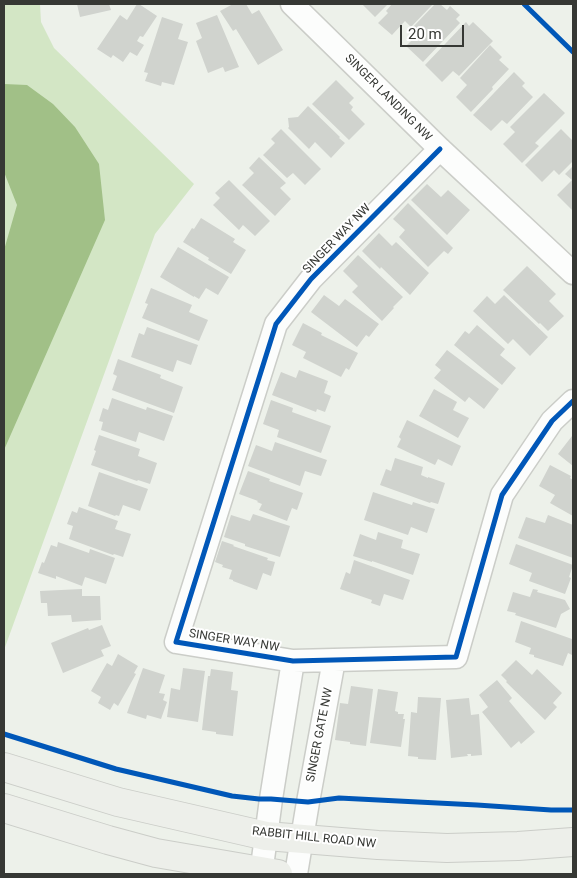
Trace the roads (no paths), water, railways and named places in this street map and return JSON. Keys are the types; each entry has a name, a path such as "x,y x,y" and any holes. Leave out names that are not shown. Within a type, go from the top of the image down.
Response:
{"main road":[{"name":"RABBIT HILL ROAD NW","path":"4,767 118,802 266,836 302,840 448,848 573,842"},
{"path":"4,808 100,838 156,853 267,873"}],"street":[{"name":"SINGER LANDING NW","path":"292,4 440,149 573,273"},
{"name":"SINGER WAY NW","path":"440,149 310,279 276,324 176,642 293,661 456,657 502,495 552,421 573,401"},
{"name":"SINGER GATE NW","path":"296,874 334,660"},
{"path":"267,873 266,836 293,661"}]}
